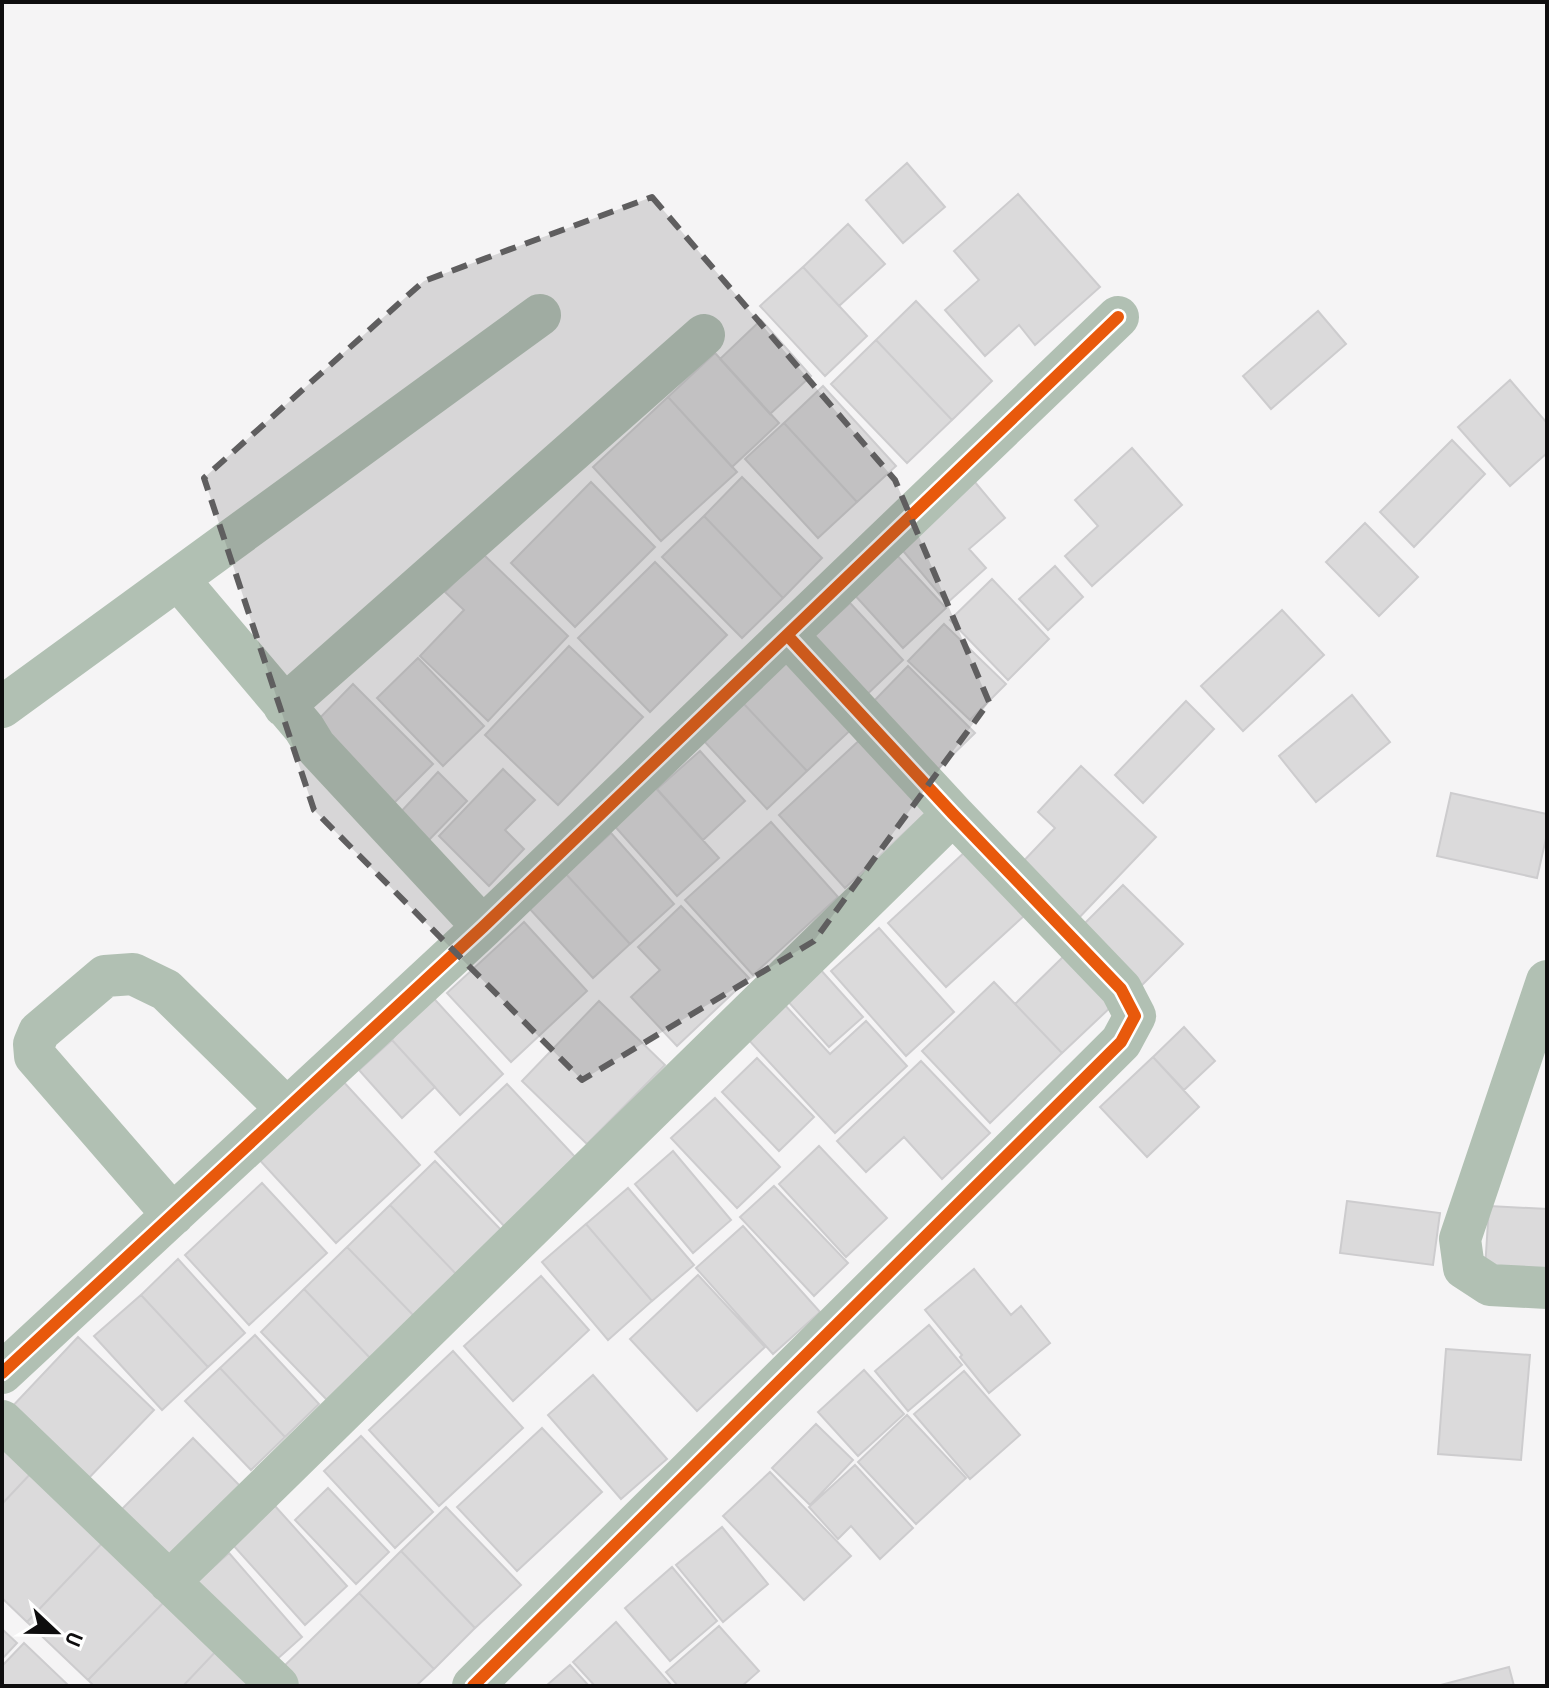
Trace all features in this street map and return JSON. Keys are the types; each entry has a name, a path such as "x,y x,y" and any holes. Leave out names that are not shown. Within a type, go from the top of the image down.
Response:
{"street":[{"path":"2,707 540,315"},
{"path":"2,1373 483,927 1118,317"},
{"path":"284,706 704,335"},
{"path":"178,579 304,728 315,746 483,927"},
{"path":"473,1686 1121,1042 1135,1016 1121,989 787,635"},
{"path":"169,1582 953,814"},
{"path":"173,1215 35,1056 34,1044 39,1032 105,976 133,974 166,990 287,1109"},
{"path":"1547,981 1460,1239 1464,1268 1490,1285 1547,1288"},
{"path":"2,1421 278,1686"}],"highlighted area":[{"path":"652,197 895,480 989,702 814,941 582,1080 314,810 204,478 424,281"}],"building":[{"path":"907,163 945,207 903,243 866,200"},
{"path":"1018,194 1100,287 1035,345 1019,325 985,356 945,310 979,280 954,251"},
{"path":"848,224 885,264 839,306 803,267"},
{"path":"803,267 867,336 825,376 760,306"},
{"path":"916,301 992,381 952,420 876,340"},
{"path":"1318,311 1346,344 1271,409 1243,376"},
{"path":"761,320 811,376 770,414 720,359"},
{"path":"876,340 952,420 907,463 831,384"},
{"path":"715,353 779,423 732,467 668,397"},
{"path":"1510,380 1547,423 1547,453 1510,486 1458,427"},
{"path":"823,386 896,466 857,502 784,423"},
{"path":"668,397 737,472 661,541 593,467"},
{"path":"784,423 857,502 818,538 745,459"},
{"path":"1452,440 1485,474 1414,547 1380,512"},
{"path":"1132,448 1182,505 1092,586 1065,556 1098,526 1075,500"},
{"path":"742,477 822,558 783,598 704,516"},
{"path":"974,481 1005,518 969,549 986,568 947,603 899,546"},
{"path":"591,482 655,547 575,627 511,563"},
{"path":"704,516 783,598 742,638 662,557"},
{"path":"1365,523 1418,577 1379,616 1326,562"},
{"path":"893,551 946,608 903,648 851,591"},
{"path":"482,553 568,636 488,721 420,656 464,610 445,592"},
{"path":"655,562 727,635 650,712 578,638"},
{"path":"1055,566 1083,597 1048,630 1019,599"},
{"path":"992,579 1049,639 1008,680 950,620"},
{"path":"850,603 903,660 859,702 805,644"},
{"path":"1282,610 1324,655 1243,731 1201,686"},
{"path":"944,624 1006,684 970,720 908,661"},
{"path":"569,646 643,717 558,805 485,735"},
{"path":"795,654 859,722 807,771 743,703"},
{"path":"418,658 484,726 443,766 377,698"},
{"path":"908,666 975,733 938,769 872,703"},
{"path":"353,684 433,764 390,807 311,727"},
{"path":"1352,695 1390,742 1316,802 1279,756"},
{"path":"1186,701 1214,729 1143,803 1115,775"},
{"path":"743,703 807,771 767,809 704,741"},
{"path":"864,736 931,808 845,888 779,815"},
{"path":"700,751 745,801 703,840 657,789"},
{"path":"1081,766 1156,837 1074,923 1017,868 1055,828 1038,812"},
{"path":"503,769 535,800 505,830 524,849 489,886 439,836"},
{"path":"438,772 467,801 425,844 397,816"},
{"path":"652,784 719,858 677,896 611,822"},
{"path":"1451,793 1547,814 1547,834 1537,878 1437,856"},
{"path":"771,822 838,897 753,975 685,900"},
{"path":"611,833 674,904 630,944 566,874"},
{"path":"966,851 1025,915 946,987 888,923"},
{"path":"566,874 630,944 593,978 529,908"},
{"path":"1123,885 1183,944 1136,991 1076,932"},
{"path":"681,906 749,978 677,1046 631,997 660,970 638,947"},
{"path":"524,922 587,991 511,1062 447,993"},
{"path":"879,928 954,1012 906,1056 831,971"},
{"path":"1067,953 1114,1004 1062,1053 1015,1004"},
{"path":"819,968 863,1017 829,1047 785,998"},
{"path":"994,982 1062,1053 990,1123 922,1051"},
{"path":"427,991 503,1074 460,1115 392,1040"},
{"path":"599,1001 665,1065 587,1144 522,1081"},
{"path":"783,1003 830,1054 866,1021 907,1066 835,1133 746,1037"},
{"path":"1184,1027 1215,1061 1184,1090 1153,1057"},
{"path":"392,1040 435,1087 402,1118 359,1070"},
{"path":"1153,1057 1199,1107 1147,1157 1100,1107"},
{"path":"757,1058 814,1117 779,1151 722,1092"},
{"path":"921,1061 990,1133 942,1179 904,1137 866,1172 837,1141"},
{"path":"340,1078 420,1165 336,1243 256,1156"},
{"path":"507,1084 577,1159 505,1227 435,1152"},
{"path":"715,1098 780,1167 737,1208 671,1138"},
{"path":"819,1146 887,1218 846,1257 779,1184"},
{"path":"673,1151 731,1220 693,1253 635,1184"},
{"path":"435,1161 503,1232 458,1276 390,1205"},
{"path":"262,1183 327,1253 249,1325 185,1255"},
{"path":"774,1186 848,1263 814,1296 740,1217"},
{"path":"628,1188 694,1265 652,1301 586,1224"},
{"path":"1347,1201 1440,1213 1433,1265 1340,1253"},
{"path":"390,1205 458,1276 415,1317 347,1247"},
{"path":"1489,1206 1547,1209 1547,1273 1485,1269"},
{"path":"586,1224 652,1301 608,1340 542,1262"},
{"path":"743,1226 820,1312 773,1354 696,1268"},
{"path":"347,1247 415,1317 372,1360 304,1289"},
{"path":"178,1259 245,1333 208,1367 141,1295"},
{"path":"974,1269 1011,1315 1021,1306 1050,1343 989,1393 925,1310"},
{"path":"698,1275 765,1347 697,1411 630,1339"},
{"path":"541,1276 589,1330 513,1401 464,1346"},
{"path":"304,1289 372,1360 329,1402 261,1332"},
{"path":"141,1295 208,1367 162,1410 94,1336"},
{"path":"929,1325 962,1365 908,1411 875,1371"},
{"path":"255,1335 319,1404 285,1437 220,1368"},
{"path":"78,1337 154,1410 84,1483 8,1411"},
{"path":"1446,1349 1530,1355 1521,1460 1438,1454"},
{"path":"453,1351 523,1428 439,1506 369,1430"},
{"path":"220,1368 285,1437 251,1470 185,1401"},
{"path":"864,1370 904,1414 858,1456 818,1412"},
{"path":"964,1371 1020,1435 970,1479 914,1414"},
{"path":"593,1375 667,1459 621,1499 548,1415"},
{"path":"907,1415 966,1478 916,1524 858,1462"},
{"path":"816,1424 853,1460 810,1505 772,1468"},
{"path":"542,1428 602,1492 517,1571 457,1507"},
{"path":"2,1436 35,1469 2,1504"},
{"path":"361,1436 433,1512 395,1548 324,1471"},
{"path":"193,1438 243,1489 165,1567 115,1516"},
{"path":"855,1465 913,1528 880,1559 851,1526 838,1539 809,1507"},
{"path":"35,1469 107,1538 27,1622 2,1598 2,1504"},
{"path":"770,1472 851,1556 804,1600 723,1516"},
{"path":"328,1488 389,1552 356,1584 295,1520"},
{"path":"275,1506 347,1586 305,1625 233,1545"},
{"path":"446,1507 521,1585 475,1628 401,1551"},
{"path":"722,1527 768,1584 723,1622 676,1565"},
{"path":"107,1538 168,1598 88,1680 27,1622"},
{"path":"401,1551 475,1628 434,1669 359,1593"},
{"path":"229,1553 302,1637 266,1669 193,1585"},
{"path":"672,1567 717,1621 670,1661 625,1608"},
{"path":"359,1593 434,1669 416,1686 292,1686 278,1672"},
{"path":"168,1598 220,1647 183,1686 94,1686 88,1680"},
{"path":"616,1622 672,1686 595,1686 573,1662"},
{"path":"719,1626 759,1671 742,1686 678,1686 666,1672"},
{"path":"2,1629 17,1643 2,1659"},
{"path":"24,1643 69,1686 2,1686 2,1666"},
{"path":"220,1647 260,1686 183,1686"},
{"path":"570,1665 589,1686 546,1686"},
{"path":"1509,1667 1514,1686 1437,1686"}],"cycle path":[{"path":"2,1373 483,927 1118,317"},
{"path":"473,1686 1121,1042 1135,1016 1121,989 787,635"}]}
